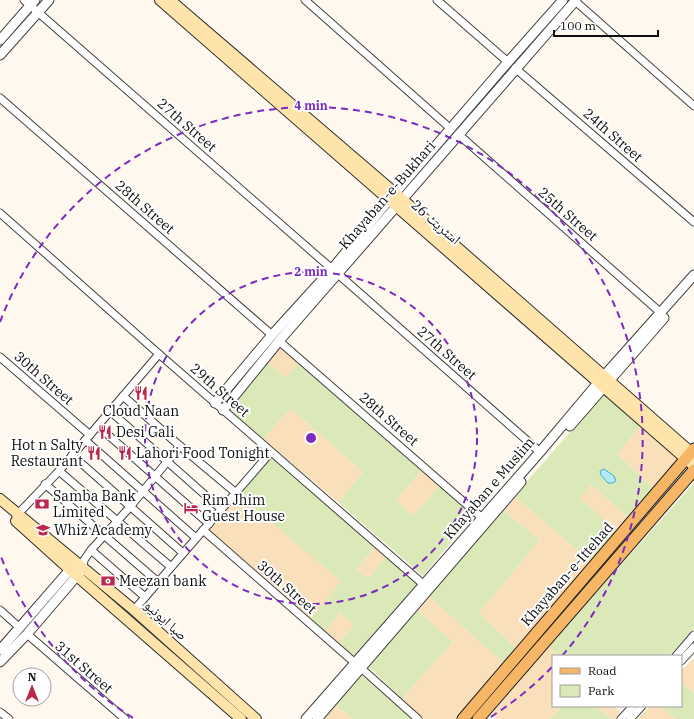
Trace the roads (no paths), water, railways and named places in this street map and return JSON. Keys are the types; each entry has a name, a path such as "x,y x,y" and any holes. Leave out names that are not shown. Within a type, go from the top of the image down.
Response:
{"main road":[{"name":"اسٹریٹ 26","path":"160,0 395,200"},
{"name":"اسٹریٹ 26","path":"170,0 603,382 692,456"},
{"name":"Khayaban-e-Ittehad","path":"463,719 692,456"},
{"name":"Khayaban-e-Ittehad","path":"478,719 694,470"},
{"name":"صبا ایونیو","path":"0,499 16,517"},
{"name":"صبا ایونیو","path":"0,507 16,517 134,610 256,719"},
{"name":"صبا ایونیو","path":"78,567 241,719"}],"street":[{"path":"0,55 49,0"},
{"name":"25th Street","path":"305,0 660,313"},
{"path":"437,0 508,62"},
{"name":"Khayaban-e-Bukhari","path":"455,132 508,62 563,0"},
{"path":"575,1 694,106"},
{"name":"Khayaban-e-Bukhari","path":"216,403 335,272 395,200 455,132 575,1"},
{"path":"0,40 30,2"},
{"name":"27th Street","path":"30,2 38,13 540,452"},
{"name":"24th Street","path":"515,68 694,222"},
{"name":"28th Street","path":"0,98 481,517"},
{"name":"29th Street","path":"0,213 159,354 424,584"},
{"name":"Khayaban e Muslim","path":"396,621 424,584 505,496 694,275"},
{"name":"Khayaban e Muslim","path":"603,382 694,284"},
{"name":"Khayaban-e-Bukhari","path":"223,410 276,338"},
{"path":"16,517 45,484 59,471 159,354"},
{"name":"30th Street","path":"0,357 196,538"},
{"path":"123,396 236,493"},
{"path":"110,411 221,509"},
{"name":"Khayaban e Muslim","path":"306,719 358,665 460,546 481,517 505,496 540,452 567,424"},
{"path":"98,426 209,524"},
{"path":"0,662 23,631 91,550 144,491 180,446"},
{"path":"134,610 271,452"},
{"path":"72,455 183,553"},
{"path":"59,471 171,567"},
{"path":"45,484 158,582"},
{"name":"30th Street","path":"203,530 418,719"},
{"path":"91,550 145,597"},
{"name":"31st Street","path":"0,610 125,719"},
{"path":"0,650 23,631"},
{"path":"677,655 694,635"},
{"path":"682,660 694,646"},
{"name":"Khayaban e Muslim","path":"317,719 358,665"},
{"path":"621,719 632,707"},
{"path":"630,719 641,707"},
{"path":"0,712 9,719"}],"water":[{"path":"604,469 614,476 616,481 608,483 601,475 600,471"}],"place":[{"name":"Cloud Naan","path":"141,393"},
{"name":"Desi Gali","path":"105,432"},
{"name":"Hot n Salty Restaurant","path":"94,453"},
{"name":"Lahori Food Tonight","path":"125,453"},
{"name":"Samba Bank Limited","path":"42,504"},
{"name":"Rim Jhim Guest House","path":"191,508"},
{"name":"Whiz Academy","path":"43,530"},
{"name":"Meezan bank","path":"108,581"}]}
